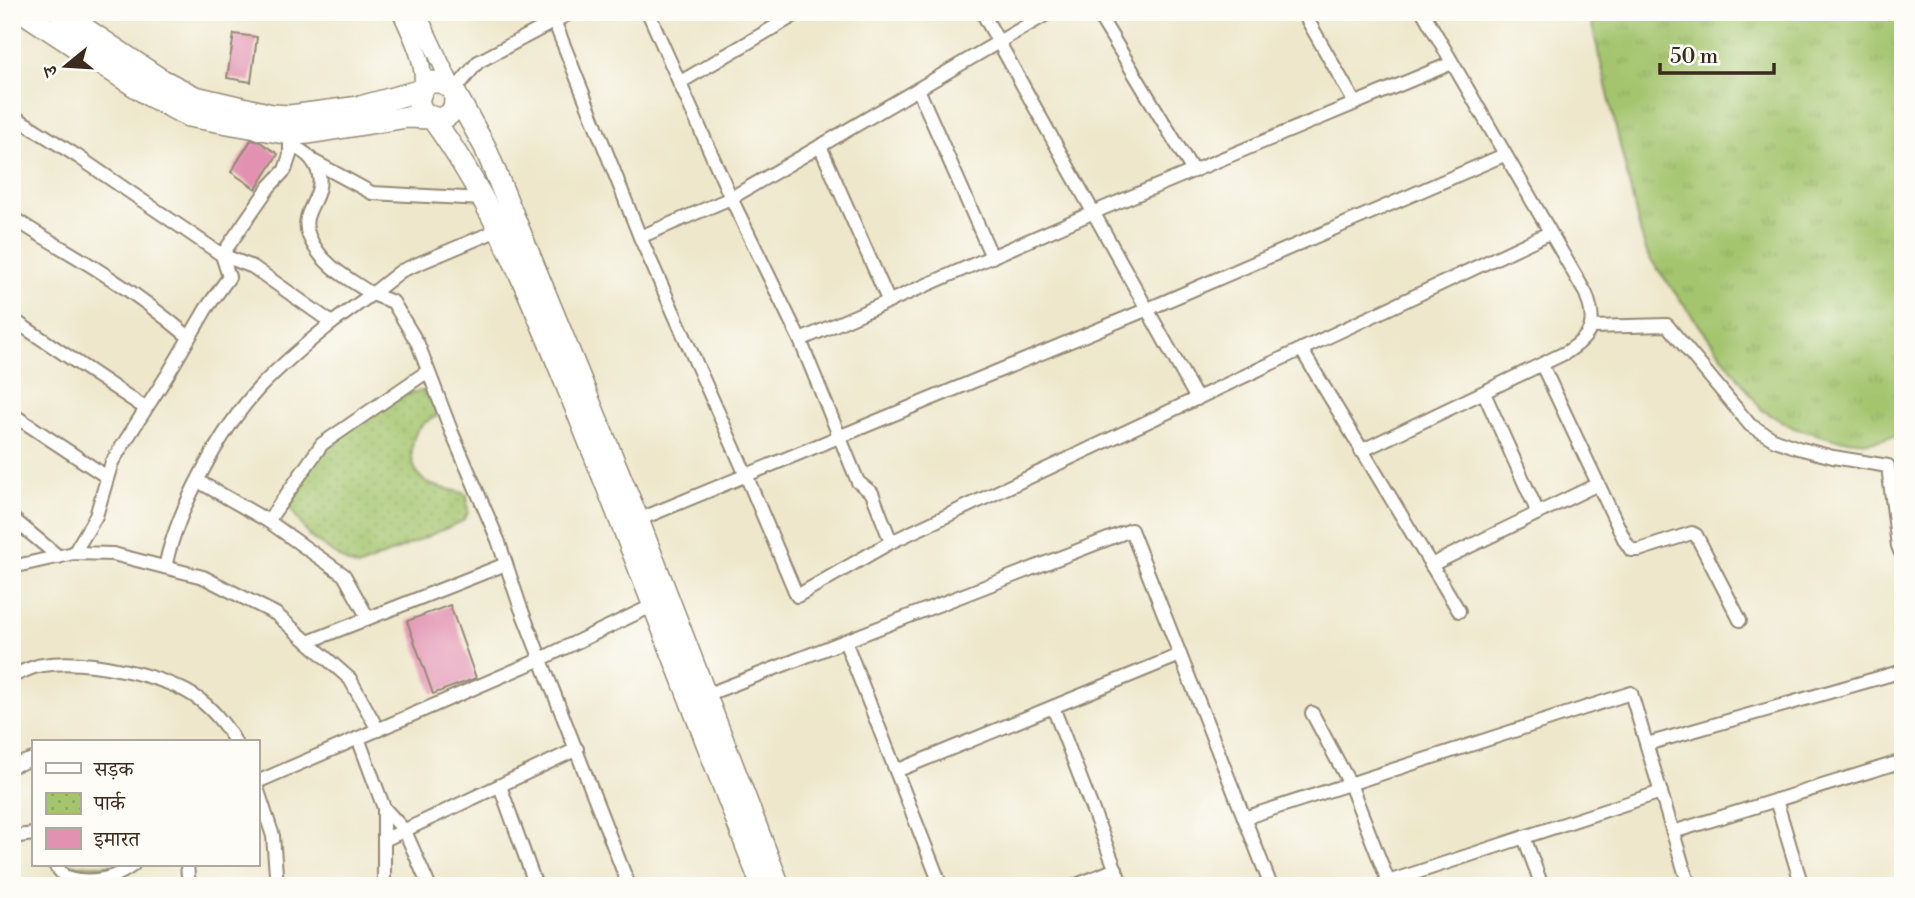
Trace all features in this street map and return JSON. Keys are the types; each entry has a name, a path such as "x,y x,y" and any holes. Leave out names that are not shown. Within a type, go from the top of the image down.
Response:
{"highway":[{"path":"23,12 150,96 188,116 290,125 422,90"},
{"path":"60,12 160,79 195,97 272,115 309,133 407,117 441,119 454,109 454,91"},
{"path":"762,886 661,602 638,520 485,147 454,91 447,84 437,81 428,83 419,96 419,106 432,118 459,155 527,289 661,602 706,695 779,886"}],"street":[{"path":"401,12 419,55 424,78 422,90"},
{"path":"417,12 454,91 478,62 572,12"},
{"path":"648,12 731,198 800,340 858,482 872,494 891,542"},
{"path":"679,83 800,12"},
{"path":"982,12 1197,398"},
{"path":"640,237 731,198 1050,12"},
{"path":"1097,12 1194,171"},
{"path":"1303,12 1355,103"},
{"path":"1361,451 1542,365 1583,341 1591,327 1593,313 1586,294 1423,12"},
{"path":"555,23 640,237 797,596 891,542 1549,233"},
{"path":"800,340 1092,213 1452,63"},
{"path":"918,89 992,257"},
{"path":"12,116 77,156 222,255 254,267 332,323"},
{"path":"290,125 296,148 307,153 315,162 372,192 482,200"},
{"path":"222,255 269,187 285,170 290,155 290,125"},
{"path":"820,146 889,302"},
{"path":"638,520 1148,309 1504,155"},
{"path":"315,162 320,183 305,218 309,236 332,269 372,294 393,302 418,344 506,564 629,886"},
{"path":"12,217 45,240 108,276 153,307 189,337"},
{"path":"165,567 169,549 198,481 233,422 258,389 332,323 401,271 498,230"},
{"path":"74,554 96,516 112,462 229,277 222,255"},
{"path":"12,318 145,408"},
{"path":"1591,327 1667,325 1750,425 1775,440 1798,448 1888,466 1898,546 1903,558"},
{"path":"1301,349 1459,611"},
{"path":"1542,365 1631,550 1639,550 1684,534 1696,535 1740,620"},
{"path":"268,521 322,444 428,371"},
{"path":"1484,393 1538,513"},
{"path":"12,414 107,477"},
{"path":"198,481 268,521 344,576 368,618"},
{"path":"1431,565 1598,484"},
{"path":"12,518 59,557"},
{"path":"706,695 1132,530 1271,886"},
{"path":"12,567 74,554 113,554 203,576 276,614 308,642 350,679 378,730"},
{"path":"308,642 506,564"},
{"path":"259,781 541,659 661,602"},
{"path":"845,641 941,886"},
{"path":"896,771 1180,655"},
{"path":"12,676 43,665 105,665 163,682 200,701 234,740"},
{"path":"1647,744 1903,671"},
{"path":"1244,818 1631,693 1689,886"},
{"path":"1053,707 1122,886"},
{"path":"1312,713 1350,784 1389,884 1661,792"},
{"path":"358,738 384,808 384,886"},
{"path":"384,840 576,749"},
{"path":"12,766 32,759"},
{"path":"1673,832 1903,761"},
{"path":"500,786 536,886"},
{"path":"259,794 273,836 277,886"},
{"path":"1776,800 1802,886"},
{"path":"384,808 405,831 429,886"},
{"path":"12,837 32,834"},
{"path":"1524,837 1542,886"},
{"path":"56,866 65,877 88,881 105,880 131,866"},
{"path":"187,866 188,886"},
{"path":"1074,886 1116,869"}],"green space":[{"path":"1589,12 1903,12 1903,435 1869,442 1834,439 1794,428 1762,410 1648,256"},
{"path":"423,391 433,403 437,416 423,424 414,437 413,462 420,477 426,482 467,495 468,513 463,521 358,567 348,563 310,537 289,506 302,476 318,453 388,402"},
{"path":"68,866 115,866 98,871"}],"building":[{"path":"234,34 257,37 251,82 227,78"},
{"path":"251,140 260,142 278,154 256,189 231,172"},
{"path":"450,605 476,678 433,694 407,621"}]}
